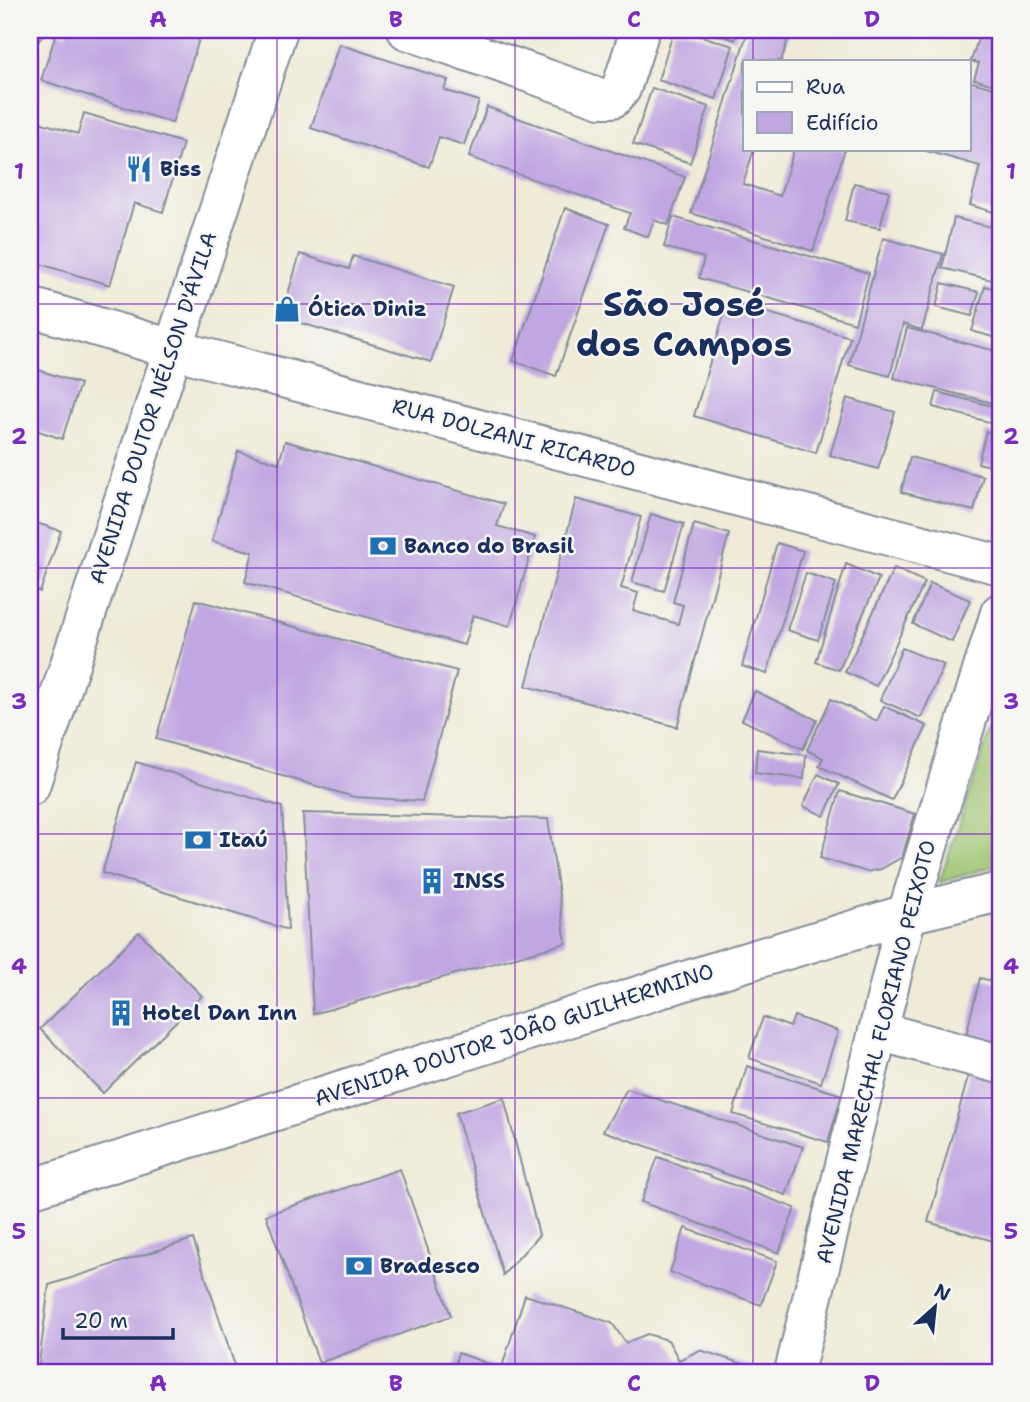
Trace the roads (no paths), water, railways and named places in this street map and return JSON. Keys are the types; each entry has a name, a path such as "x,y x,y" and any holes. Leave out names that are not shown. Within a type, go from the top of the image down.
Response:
{"main road":[{"name":"AVENIDA DOUTOR NÉLSON D'ÁVILA","path":"30,786 278,30"},
{"path":"407,30 601,98 613,98 621,89 640,30"},
{"name":"RUA DOLZANI RICARDO","path":"30,307 172,349 1000,565"},
{"name":"AVENIDA MARECHAL FLORIANO PEIXOTO","path":"794,1372 907,915 1000,613"},
{"name":"AVENIDA DOUTOR JOÃO GUILHERMINO","path":"30,1189 729,967 907,915 1000,892"},
{"path":"878,1031 1000,1064"}],"place":[{"name":"Biss","path":"139,169"},
{"name":"Ótica Diniz","path":"287,309"},
{"name":"Banco do Brasil","path":"383,546"},
{"name":"Itaú","path":"198,840"},
{"name":"INSS","path":"432,881"},
{"name":"Hotel Dan Inn","path":"121,1013"},
{"name":"Bradesco","path":"359,1266"}],"district":[{"name":"São José dos Campos","path":"684,324"}]}
